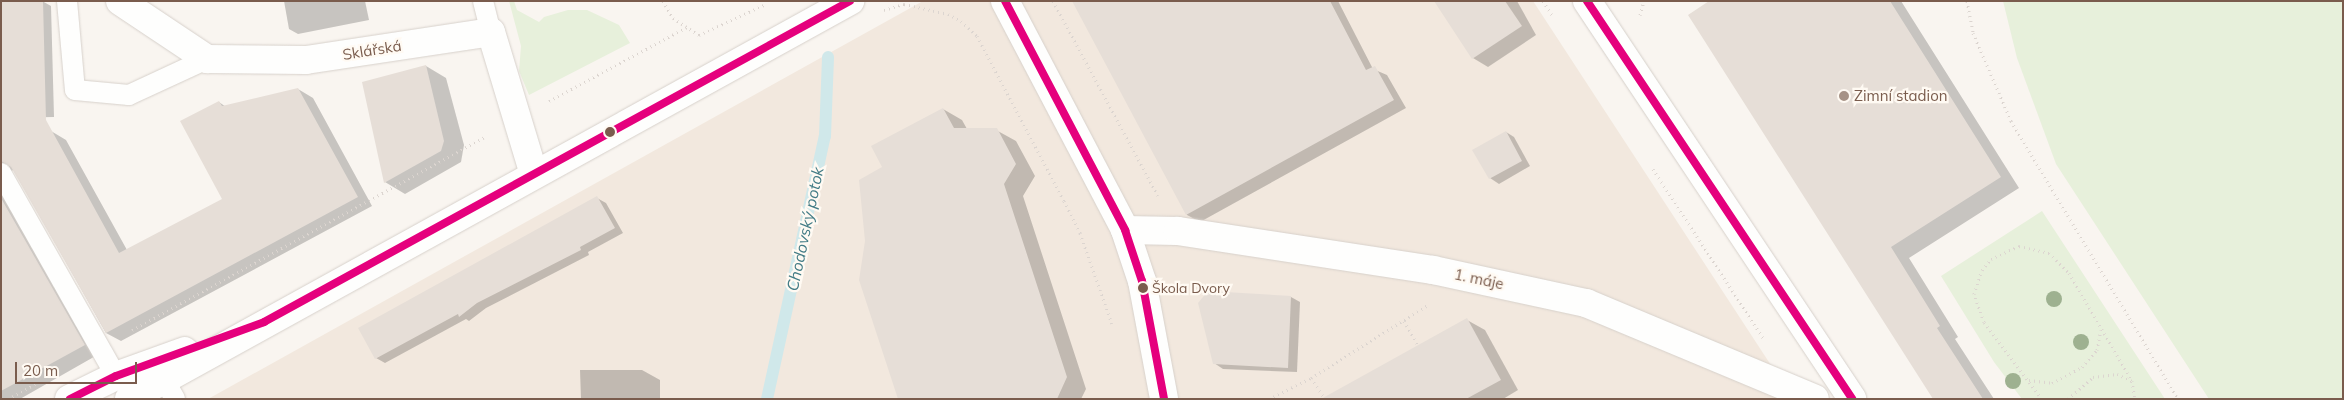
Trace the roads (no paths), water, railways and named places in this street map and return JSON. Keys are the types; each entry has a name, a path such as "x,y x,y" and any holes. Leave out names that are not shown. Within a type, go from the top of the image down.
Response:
{"street":[{"path":"120,1 207,59"},
{"path":"69,399 123,387 264,322 850,1"},
{"path":"1005,1 1125,230 1142,281 1164,399"},
{"path":"1587,1 1852,399"},
{"path":"492,32 534,174"},
{"name":"Sklářská","path":"207,59 306,60 492,32"},
{"name":"1. máje","path":"1125,230 1178,231 1433,270 1586,303 1800,396"},
{"path":"123,387 169,388 264,322"}],"lane":[{"path":"67,1 75,90 128,95 207,59"},
{"path":"483,1 492,32"},
{"path":"1,174 123,387"}],"waterway":[{"name":"Chodovský potok","path":"767,399 825,136 828,57"}],"place":[{"name":"Zimní stadion","path":"1844,96"},
{"name":"Škola Dvory","path":"1143,288"}]}
